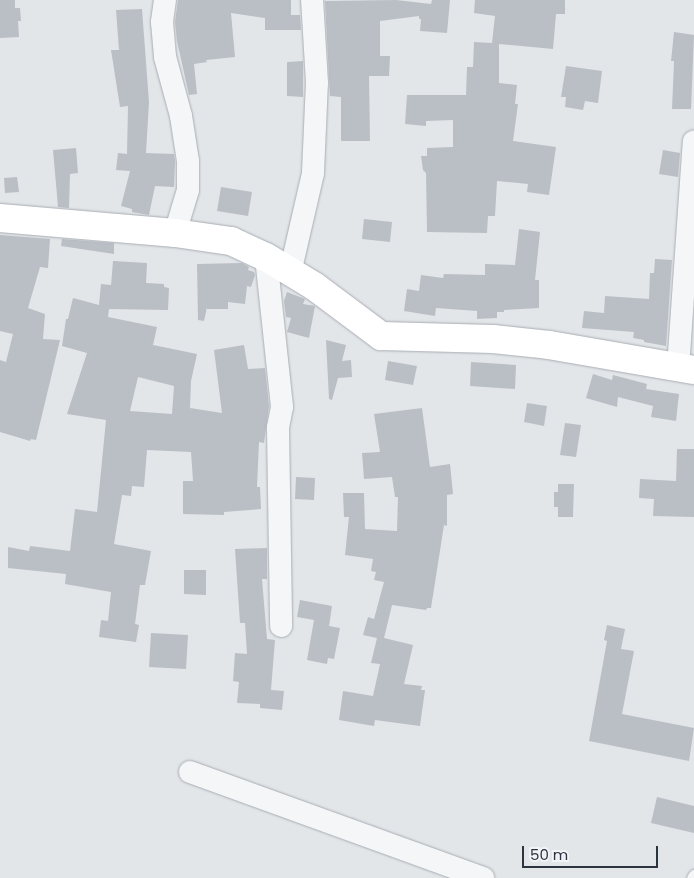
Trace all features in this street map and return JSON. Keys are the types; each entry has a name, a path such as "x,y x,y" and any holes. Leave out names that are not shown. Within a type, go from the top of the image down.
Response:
{"street":[{"path":"165,0 162,22 165,57 181,116 188,160 188,190 175,233"},
{"path":"290,272 312,173 317,83 312,0"},
{"path":"0,218 175,233 231,241 266,257 314,286 381,336 493,339 549,345 686,369 694,142"},
{"path":"266,257 282,407 278,428 281,626"},
{"path":"190,772 483,878"}],"building":[{"path":"0,0 15,0 15,8 20,8 21,21 18,21 19,37 0,38"},
{"path":"178,0 291,0 291,15 300,15 301,30 265,30 265,18 231,13 235,57 206,60 207,62 194,64 197,94 189,95 177,41 175,22"},
{"path":"396,0 431,4 432,0 450,0 447,33 420,31 421,19 419,19 419,16 380,21 380,56 390,56 389,76 369,76 370,141 341,141 341,97 330,96 325,1"},
{"path":"475,0 565,0 565,14 556,14 553,49 499,44 499,83 517,85 515,104 518,104 513,141 556,147 549,195 527,192 528,184 497,181 495,216 488,216 487,233 427,232 426,173 423,170 421,156 427,156 427,148 453,147 453,120 426,121 426,126 405,124 407,95 466,95 467,67 473,67 474,42 492,43 495,16 474,13"},
{"path":"142,9 149,102 146,153 174,154 175,162 174,187 155,186 149,215 132,212 132,209 121,206 130,171 116,170 118,153 127,154 128,106 120,107 111,50 119,50 116,10"},
{"path":"674,32 694,35 691,109 672,109 674,61 671,61"},
{"path":"303,61 303,97 287,96 287,62"},
{"path":"566,66 602,71 598,103 585,101 583,110 565,107 566,97 561,97"},
{"path":"76,148 78,173 70,174 69,208 58,207 53,150"},
{"path":"663,150 680,153 678,177 659,174"},
{"path":"17,177 19,192 5,193 4,178"},
{"path":"221,187 252,192 248,216 217,211"},
{"path":"364,219 392,222 390,242 362,239"},
{"path":"519,229 540,232 535,280 539,280 539,308 504,310 504,312 497,312 497,318 477,319 477,311 436,308 435,316 404,311 407,289 419,291 421,275 443,278 444,274 485,275 485,264 515,265"},
{"path":"0,235 50,239 48,268 40,267 28,308 45,314 43,339 60,340 36,440 31,439 30,441 0,432 0,360 6,362 13,334 0,331"},
{"path":"62,239 114,243 114,254 61,246"},
{"path":"655,259 672,260 666,346 633,338 634,332 582,328 584,311 604,313 605,296 649,299 650,273 654,273"},
{"path":"113,261 147,263 146,283 164,284 164,287 169,288 168,310 109,309 108,317 157,327 153,345 197,354 191,381 190,408 222,413 214,350 244,345 248,369 265,368 269,406 264,443 259,442 257,487 260,487 261,509 224,512 224,515 183,514 183,481 193,481 191,452 147,450 144,487 132,486 131,496 122,495 114,544 151,551 145,585 140,585 135,624 139,625 136,642 99,637 101,620 108,621 111,592 65,584 66,574 8,568 8,547 29,551 30,546 70,551 75,509 97,512 106,420 67,414 87,353 62,346 66,319 68,319 73,298 99,305 101,284 111,285","holes":["138,377 174,386 172,414 130,411"]},
{"path":"242,263 249,267 248,270 254,272 255,275 251,287 247,286 245,304 228,302 228,309 207,309 207,307 204,321 198,320 197,264"},
{"path":"287,292 305,299 303,304 315,306 309,338 287,332 291,318 286,317 284,301"},
{"path":"326,340 346,345 342,361 351,360 352,377 338,378 332,400 329,399"},
{"path":"388,361 417,366 413,385 385,380"},
{"path":"471,362 516,365 515,389 470,386"},
{"path":"593,374 612,380 613,375 647,384 646,389 679,394 676,421 651,417 653,406 618,397 617,407 586,398"},
{"path":"527,403 547,406 544,426 524,422"},
{"path":"422,408 430,467 450,464 453,494 447,495 447,526 444,525 431,608 426,610 392,605 384,638 413,645 404,684 422,686 421,690 425,690 420,726 375,720 374,726 339,720 343,691 373,696 380,664 371,663 377,638 363,635 368,617 374,619 384,582 374,580 376,572 371,571 373,559 345,555 349,517 344,517 343,493 364,493 365,529 397,531 398,497 395,497 392,477 364,479 362,453 380,452 374,414"},
{"path":"565,423 581,425 576,457 560,455"},
{"path":"677,449 694,449 694,517 653,516 654,499 639,498 640,479 676,481"},
{"path":"296,477 315,478 314,500 295,499"},
{"path":"558,484 574,484 573,517 558,517 558,507 554,507 554,492 558,492"},
{"path":"267,548 267,579 262,579 267,639 275,640 271,690 284,691 282,710 260,708 260,704 237,703 239,682 233,681 235,653 247,654 245,623 240,623 235,549"},
{"path":"184,570 206,570 206,595 184,594"},
{"path":"300,600 332,606 329,626 340,628 334,659 328,658 327,664 307,660 314,620 297,617"},
{"path":"607,625 625,629 621,649 634,651 622,714 694,728 689,761 589,741 607,641 604,640"},
{"path":"151,633 188,635 186,669 149,667"},
{"path":"657,797 694,806 694,833 651,823"}]}
